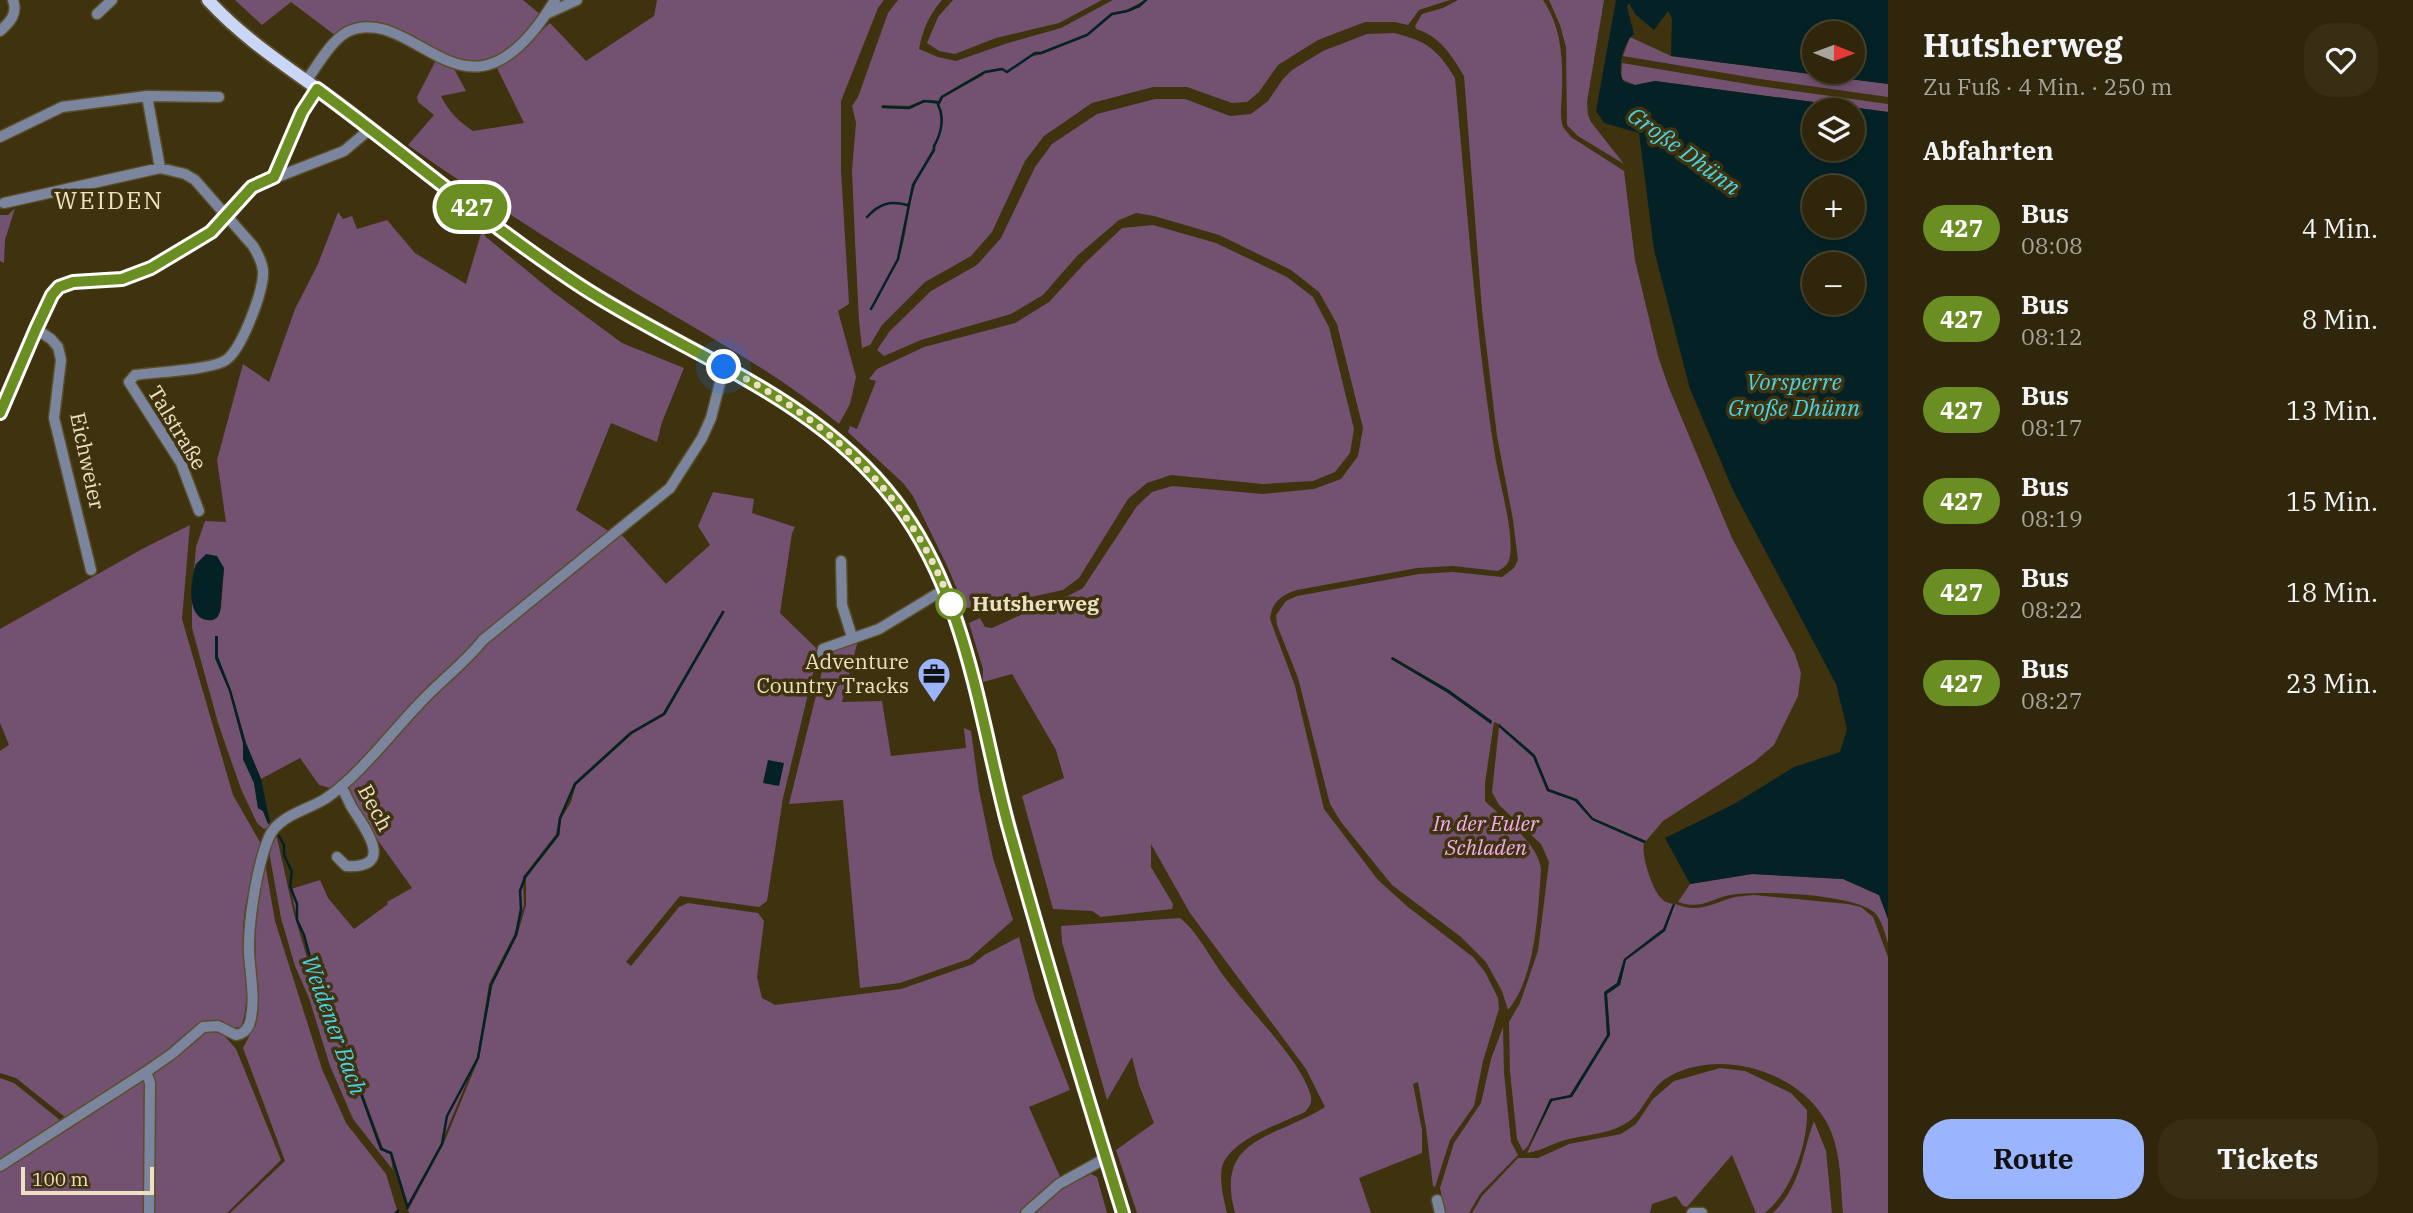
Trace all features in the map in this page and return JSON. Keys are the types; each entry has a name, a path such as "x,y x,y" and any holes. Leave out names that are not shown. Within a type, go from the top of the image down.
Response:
{"main road":[{"path":"208,0 256,43 526,248 582,287 646,326 789,403 834,437 897,503 945,589 957,622 1031,908 1123,1213"}],"street":[{"path":"0,31 12,20 15,10 13,0"},
{"path":"97,15 112,0"},
{"path":"274,177 312,85 338,38 364,25 384,26 453,62 476,64 499,60 515,50 555,0"},
{"path":"545,14 576,0"},
{"path":"147,96 160,168"},
{"path":"0,137 62,107 147,96 203,102 219,97"},
{"path":"0,413 36,329 52,295 59,287 73,282 122,279 139,273 211,232 252,187 344,151 370,129"},
{"path":"4,203 160,168 176,171 195,180 226,214"},
{"name":"Talstraße","path":"199,511 181,463 129,382 135,375 213,365 226,360 238,347 260,290 263,272 260,257 253,246 226,214"},
{"name":"Eichweier","path":"36,329 58,347 61,360 54,418 91,570"},
{"path":"341,786 484,640 670,488 688,463 711,418 724,367"},
{"path":"841,561 842,606 852,638"},
{"path":"821,658 823,649 879,629 945,589"},
{"name":"Bech","path":"146,1072 207,1025 218,1026 236,1035 243,1033 249,1025 252,1004 249,924 268,838 283,821 325,799 341,786 372,838 374,850 368,861 358,866 346,866 337,857"},
{"path":"0,1166 146,1072 150,1083 149,1213"},
{"path":"1026,1213 1059,1184 1106,1158"},
{"path":"1437,1200 1440,1213"},
{"path":"1692,1213 1702,1213"}],"green space":[{"path":"235,0 523,0 541,15 520,41 496,59 473,64 451,60 385,31 361,29 336,36 291,2 262,25"},
{"path":"657,0 884,0 878,8 841,101 841,170 849,304 838,311 856,377 850,404 839,424 769,373 554,242 408,145 434,115 418,102 417,97 436,60 452,65 466,91 441,96 458,120 473,131 524,123 495,64 524,46 550,23 586,61 654,16"},
{"path":"898,0 942,0 927,23 919,49 956,61 1061,28 1113,0 1145,0 1127,10 1111,13 1087,34 1035,53 1007,73 1030,57 1042,54 1088,35 1112,15 1140,7 1146,0 1450,0 1419,10 1408,25 1365,22 1318,40 1278,65 1259,92 1247,102 1232,103 1187,87 1153,87 1092,103 1044,136 1025,161 992,232 971,256 925,282 882,325 870,345 862,348 852,170 856,123 852,106 858,97 888,13","holes":["1002,70 985,73 943,97 939,105 942,111 941,132 937,104 925,102 909,109 881,107 909,106 924,100 938,101 941,96 984,71","940,136 914,187 898,262 870,310 897,259 908,210 906,205 911,199 913,184"]},
{"path":"953,0 1102,0 1059,23 996,38 955,54 939,51 927,43 938,17"},
{"name":"In der Euler Schladen","path":"1458,0 1543,0 1549,10 1557,31 1561,54 1563,127 1571,137 1624,171 1635,260 1658,356 1669,388 1732,538 1795,654 1801,673 1798,696 1774,745 1754,762 1663,821 1646,841 1593,818 1576,799 1549,789 1535,755 1494,722 1485,801 1527,841 1539,860 1541,870 1537,924 1530,962 1525,980 1508,1010 1502,991 1486,962 1461,937 1392,885 1341,822 1330,804 1298,678 1277,625 1276,615 1286,601 1297,596 1419,574 1453,572 1502,577 1514,568 1518,560 1497,436 1482,310 1464,76 1444,48 1432,36 1415,26 1422,14","holes":["1393,657 1449,690 1492,721 1491,724 1448,693 1391,659"]},
{"path":"1549,0 1604,0 1587,102 1588,115 1624,164 1578,136 1567,125 1566,47"},
{"path":"1394,33 1415,39 1430,48 1443,60 1455,78 1482,361 1495,455 1507,512 1510,556 1506,565 1498,571 1453,566 1417,568 1297,590 1278,600 1270,619 1295,686 1324,809 1378,880 1473,957 1485,972 1498,998 1499,1009 1483,1061 1474,1106 1450,1140 1435,1187 1418,1082 1413,1084 1422,1130 1422,1153 1359,1178 1371,1213 1235,1213 1231,1188 1233,1168 1241,1154 1269,1134 1325,1107 1306,1069 1190,913 1151,844 1151,867 1173,904 1172,909 1101,917 1092,911 1053,909 1022,796 1064,778 1056,750 1012,674 983,682 983,669 969,623 980,618 985,627 992,628 1021,615 1019,607 1068,596 1083,588 1137,506 1152,492 1172,486 1263,494 1314,489 1341,479 1358,456 1363,428 1337,324 1319,292 1291,270 1219,235 1136,213 1119,220 1077,256 1043,295 1011,314 921,340 884,356 877,350 889,332 931,291 977,265 1001,238 1035,167 1052,144 1097,114 1155,99 1185,99 1230,116 1251,114 1268,101 1292,70 1323,51 1367,34"},
{"path":"1630,37 1671,56 1802,73 1802,84 1866,84 1866,81 1888,84 1888,97 1760,79 1623,56"},
{"path":"1622,63 1845,98 1802,98 1802,101 1655,81 1635,85 1621,79"},
{"path":"1865,101 1888,104 1888,112 1865,109"},
{"path":"15,208 5,240 4,263 0,261 0,215 8,215"},
{"path":"338,212 343,219 352,216 357,229 387,220 415,253 466,284 482,230 486,237 553,292 622,343 684,368 662,422 657,442 611,423 576,510 613,534 520,607 334,789 319,785 300,758 261,779 246,743 231,690 218,657 218,637 215,658 229,691 243,743 243,759 254,783 258,808 263,811 270,827 264,829 257,823 241,789 218,723 192,628 192,599 199,617 207,620 217,618 221,608 224,568 196,564 194,570 196,547 205,521 226,522 217,460 243,364 269,382 295,309 318,264"},
{"path":"1153,225 1216,243 1287,277 1313,297 1329,327 1354,429 1350,453 1335,472 1313,481 1263,484 1171,475 1147,483 1128,499 1079,578 1063,590 985,607 965,608 913,496 903,483 848,432 850,426 857,429 876,381 869,379 877,369 924,347 1015,323 1049,302 1122,228"},
{"path":"713,492 754,499 752,513 795,527 780,613 816,648 815,665 783,798 767,901 759,907 680,896 626,962 631,966 679,907 688,903 758,913 764,921 757,977 762,998 775,1005 901,989 973,964 984,955 1019,937 1035,999 1070,1090 1029,1107 1061,1179 1021,1213 409,1213 408,1210 443,1145 479,1058 492,985 517,936 526,905 526,878 559,835 561,819 571,802 576,785 632,734 665,715 725,611 663,713 630,732 574,783 569,801 559,818 556,834 523,877 524,905 514,935 489,984 477,1057 441,1144 408,1204 392,1153 383,1148 339,1030 320,990 291,889 320,880 328,898 354,929 388,904 387,902 412,888 357,811 346,787 485,642 620,533 666,584 710,545 698,526"},
{"path":"190,525 182,619 233,795 261,844 243,923 246,993 244,1016 241,1027 232,1028 214,1020 205,1021 171,1052 66,1118 16,1078 0,1073 0,751 9,745 0,723 0,629"},
{"path":"858,640 842,702 882,701 891,756 966,748 964,728 971,731 979,790 993,858 1013,920 969,959 900,983 860,988 843,800 789,804 826,655 833,647"},
{"path":"1499,727 1533,757 1547,791 1575,801 1592,820 1644,843 1646,864 1658,895 1673,904 1663,929 1624,959 1617,983 1605,992 1607,1035 1570,1095 1550,1099 1528,1146 1523,1151 1517,1139 1510,1072 1509,1022 1520,1003 1538,951 1549,862 1541,844 1499,805 1492,792"},
{"path":"273,833 277,838 294,914 317,991 337,1031 381,1150 390,1154 393,1170 353,1119 330,1066 281,918 268,846"},
{"path":"265,863 275,921 322,1069 346,1123 386,1174 397,1210 394,1213 230,1213 285,1161 243,1048 256,1023 255,912"},
{"path":"1752,874 1843,879 1879,895 1888,919 1888,943 1875,913 1848,901 1762,893 1730,895 1694,905 1678,902 1690,884"},
{"path":"1754,895 1848,904 1861,907 1873,917 1888,957 1888,1213 1843,1213 1837,1150 1829,1126 1822,1115 1809,1099 1774,1076 1732,1065 1710,1064 1689,1068 1670,1076 1658,1085 1632,1119 1624,1124 1608,1131 1562,1141 1527,1153 1552,1101 1572,1097 1610,1035 1607,994 1620,985 1626,960 1665,931 1675,904 1697,908 1734,897"},
{"path":"1180,918 1284,1049 1304,1079 1311,1096 1305,1112 1247,1139 1229,1155 1223,1164 1221,1175 1227,1213 1137,1213 1116,1150 1154,1123 1139,1085 1132,1057 1107,1100 1062,942 1061,926"},
{"path":"1503,1027 1504,1073 1511,1142 1518,1155 1480,1194 1469,1213 1445,1213 1440,1188 1454,1143 1481,1103 1491,1059"},
{"path":"213,1029 222,1033 236,1049 281,1160 227,1213 153,1213 154,1072 200,1033"},
{"path":"1720,1068 1745,1071 1791,1093 1807,1110 1805,1137 1797,1166 1775,1204 1765,1213 1756,1213 1732,1155 1687,1207 1683,1206 1676,1196 1652,1204 1650,1213 1472,1213 1482,1196 1518,1158 1538,1158 1569,1144 1621,1134 1636,1124 1653,1099 1674,1081"},
{"path":"0,1078 14,1083 61,1121 0,1160"},
{"path":"141,1079 147,1087 146,1213 0,1213 0,1169"},
{"path":"1814,1121 1826,1151 1832,1213 1773,1213 1795,1181"},
{"path":"1091,1174 1097,1177 1107,1213 1034,1213 1061,1189"}],"water":[{"name":"Vorsperre Große Dhünn","path":"1616,0 1888,0 1888,84 1866,81 1866,21 1802,21 1802,73 1671,56 1672,19 1668,11 1654,30 1636,15 1629,3 1627,7 1634,34 1624,50 1621,71 1624,82 1635,85 1655,81 1802,101 1802,161 1865,161 1865,109 1888,112 1888,919 1879,895 1843,879 1752,874 1690,884 1665,838 1734,804 1794,767 1840,752 1847,729 1836,684 1733,490 1690,389 1654,250 1639,133 1604,123 1596,111"},
{"path":"206,554 217,556 224,568 220,612 212,620 200,617 195,612 191,596 196,564"},
{"path":"215,636 218,636 218,657 231,690 246,743 261,779 270,822 268,824 263,811 258,808 254,783 243,759 243,743 229,691 215,658"},
{"path":"1392,657 1449,690 1492,721 1491,724 1448,693 1391,659"},
{"path":"1499,724 1535,755 1549,789 1577,799 1593,818 1646,841 1644,843 1592,820 1575,801 1547,791 1533,757 1499,727"},
{"path":"768,760 784,763 779,786 763,783"},
{"path":"1673,904 1665,931 1626,960 1620,985 1607,994 1610,1035 1572,1097 1552,1101 1529,1147 1550,1099 1570,1095 1607,1035 1604,992 1617,983 1624,959 1663,929"}],"waterway":[{"path":"871,309 898,259 913,185 934,150 940,131 942,121 938,105 942,97 985,72 1002,69 1007,72 1035,53 1087,35 1112,14 1127,11 1146,0"},
{"path":"883,107 909,108 924,101 937,102"},
{"path":"867,217 885,204 907,205"},
{"path":"407,1208 442,1144 447,1116 478,1058 491,985 516,935 521,909 520,891 525,877 558,835 560,818 575,784 631,733 664,714 723,612"},
{"name":"Weidener Bach","path":"279,836 292,872 290,886 297,904 297,920 304,935 319,990 338,1030 381,1149 391,1153 407,1206"}],"bus line":[{"name":"427","path":"0,413 36,329 52,295 59,287 73,282 122,279 139,273 179,253 211,232 252,187 274,177 302,112 317,89 526,248 582,287 646,326 789,403 834,437 897,503 945,589 957,622 1034,919 1123,1213"}],"place":[{"name":"Hutsherweg","path":"951,604"},
{"name":"Adventure Country Tracks","path":"934,704"}],"district":[{"name":"WEIDEN","path":"109,201"}],"route":[{"path":"724,367 789,403 834,437 861,463 897,503 923,546 951,604"}],"water label":[{"name":"Große Dhünn","path":"1684,151"}]}
